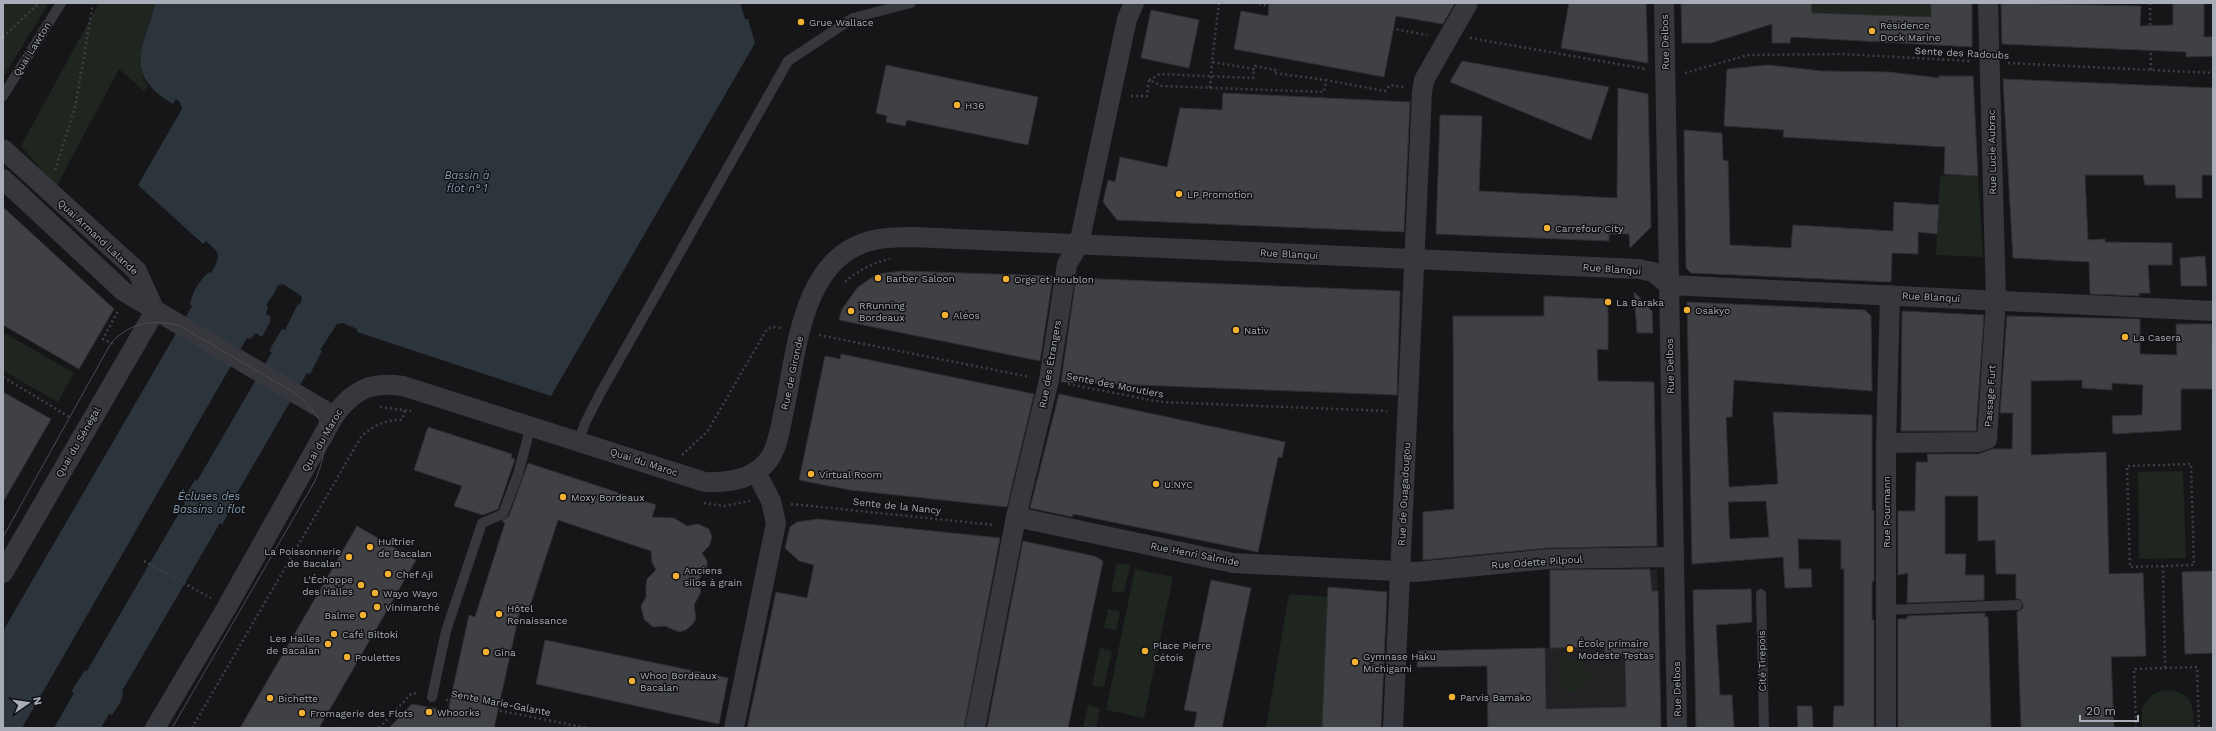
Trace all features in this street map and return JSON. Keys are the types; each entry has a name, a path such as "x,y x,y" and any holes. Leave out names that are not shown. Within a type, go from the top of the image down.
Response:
{"street":[{"name":"Rue des Étrangers","path":"975,728 1016,516 1049,380 1067,264 1079,244 1127,19 1134,3"},
{"name":"Rue de Ouagadougou","path":"1393,728 1423,88 1424,80 1468,3"},
{"name":"Rue Delbos","path":"1664,3 1678,728"},
{"name":"Rue Lucie Aubrac","path":"1988,3 1996,300"},
{"name":"Quai Armand Lalande","path":"3,149 137,271 155,311"},
{"path":"3,179 104,275 123,291 334,416"},
{"name":"Rue de Gironde","path":"756,472 770,458 779,434 810,333 807,307 816,286 830,265 844,253 873,240 913,237 1079,244"},
{"name":"Rue Blanqui","path":"1079,244 1639,269 1653,272 1669,284 2213,311"},
{"name":"Rue Pourmann","path":"1886,728 1886,443 1890,295"},
{"name":"Passage Furt","path":"1886,443 1979,442 1987,439 1996,300"},
{"name":"Quai du Sénégal","path":"3,573 155,311"},
{"name":"Quai du Maroc","path":"155,728 227,607 334,416 347,399 359,391 375,386 392,384 403,386 675,471 705,482 723,483 756,472"},
{"path":"734,728 776,523 770,500 756,472"},
{"name":"Rue Henri Salmide","path":"1016,516 1233,564 1401,572"},
{"name":"Rue Odette Pilpoul","path":"1401,572 1549,559 1674,557"}],"lane":[{"name":"Quai Lawton","path":"3,96 61,3"},
{"path":"579,441 585,423 601,392 788,61 853,18 911,3"},
{"path":"432,697 446,631 482,523 503,514 518,474 531,426"},
{"name":"Cité Tirepois","path":"1761,594 1764,728"},
{"path":"1886,610 2017,605"}],"path":[{"path":"3,37 39,3"},
{"path":"46,189 66,140 75,108 93,3"},
{"path":"1210,88 1219,3"},
{"path":"2150,3 2151,71"},
{"name":"Sente des Radoubs","path":"1665,73 1682,74 1748,55 1842,54 2213,73"},
{"path":"1212,62 1254,69 1255,66 1275,70 1274,73 1326,80 1385,91 1390,85 1423,88"},
{"path":"1149,80 1160,74 1253,78 1254,69"},
{"path":"1111,95 1147,96 1149,80"},
{"path":"1149,80 1162,86 1324,92 1326,80"},
{"path":"3,277 32,227 38,233"},
{"path":"841,286 860,270 876,262 897,258"},
{"path":"118,309 118,313 103,339 129,354"},
{"name":"Sente des Morutiers","path":"675,471 679,459 707,432 767,329 773,327 1161,402 1408,412"},
{"path":"818,342 810,333 821,327"},
{"path":"3,377 87,427"},
{"path":"375,407 417,412"},
{"path":"192,728 361,437 373,426 382,422 402,420"},
{"path":"2191,464 2194,565 2163,566 2130,567 2127,466 2191,464"},
{"path":"700,502 724,506 749,501 770,500"},
{"name":"Sente de la Nancy","path":"770,500 785,503 1006,526 1016,516"},
{"path":"144,561 190,588"},
{"path":"2163,566 2165,668"},
{"path":"2136,728 2134,669 2197,667 2199,728"},
{"name":"Sente Marie-Galante","path":"379,728 412,693 587,728"}],"shaded area":[{"path":"3,3 49,3 3,77"},
{"path":"99,3 156,3 145,34 141,55 143,76 148,86 144,91 119,69 56,187 21,146"},
{"path":"1811,3 1931,3 1931,17 1812,13"},
{"path":"1940,175 1978,176 1983,257 1936,255"},
{"path":"3,332 74,373 58,402 3,371"},
{"path":"2183,471 2186,558 2139,559 2138,472"},
{"path":"1117,563 1130,565 1124,593 1111,591"},
{"path":"1135,569 1173,577 1144,718 1106,710"},
{"name":"École primaire Modeste Testas","path":"1657,570 1661,728 1488,728 1487,666 1417,667 1418,651 1550,648 1550,572"},
{"path":"1289,594 1328,597 1322,728 1266,728"},
{"path":"1108,609 1120,611 1116,630 1104,628"},
{"path":"1100,648 1112,651 1104,687 1092,685"},
{"path":"1562,658 1576,659 1583,662 1586,670 1592,675 1589,681 1583,686 1570,692 1566,689 1561,682 1559,674 1559,660"},
{"path":"2164,690 2181,693 2190,700 2193,712 2194,728 2142,728 2142,707 2153,694"},
{"path":"1088,705 1100,708 1096,728 1083,728"}],"water":[{"name":"Bassin à flot n° 1","path":"156,3 740,3 745,19 748,19 755,43 551,396 357,332 357,329 343,323 337,324 320,350 322,351 310,374 307,373 233,500 234,502 222,525 220,523 122,691 123,694 118,707 112,715 109,714 101,728 54,728 74,693 71,692 85,670 87,671 185,503 182,501 195,480 197,481 272,352 269,351 282,329 285,330 298,304 300,305 302,298 300,295 283,284 277,286 275,292 266,305 268,306 266,314 271,317 262,337 256,333 250,339 247,338 22,728 3,728 3,631 192,306 190,304 197,286 209,272 211,273 218,259 217,252 211,245 206,241 203,244 138,185 182,109 180,102 176,99 173,104 157,93 147,82 142,71 140,60 142,47"}],"building":[{"path":"1269,3 1455,3 1443,24 1396,16 1384,77 1234,49 1241,11 1268,16"},
{"path":"1569,3 1646,3 1648,63 1561,48"},
{"name":"Résidence Dock Marine","path":"1681,3 1811,3 1812,13 1931,17 1931,3 1972,3 1972,47 1791,37 1790,43 1772,43 1772,24 1711,43 1682,43"},
{"path":"2001,3 2141,6 2140,26 2173,25 2173,3 2204,3 2204,37 2213,37 2213,56 2186,57 2186,52 2002,44"},
{"path":"1151,10 1199,20 1189,68 1141,58"},
{"path":"1462,61 1609,87 1591,140 1450,82"},
{"name":"H36","path":"886,65 1038,97 1028,145 907,120 905,126 886,122 887,116 876,113"},
{"path":"1768,65 1822,71 1889,72 1939,78 1939,76 1973,76 1978,176 1944,174 1945,147 1783,137 1784,130 1724,126 1727,69"},
{"path":"2003,79 2213,88 2213,175 2202,175 2202,198 2176,198 2175,185 2145,185 2143,175 2085,175 2088,240 2105,239 2105,242 2172,243 2172,265 2148,265 2150,293 2139,293 2139,296 2090,294 2089,262 2013,258"},
{"path":"1618,88 1648,94 1651,227 1630,248 1629,234 1609,234 1609,241 1436,234 1440,115 1482,116 1479,191 1617,198"},
{"path":"1223,93 1410,102 1404,232 1117,220 1103,202 1108,180 1115,182 1120,157 1167,167 1180,108 1222,110"},
{"path":"1684,130 1722,133 1723,160 1728,161 1730,245 1791,248 1793,225 1893,231 1894,202 1939,205 1937,234 1918,232 1918,254 1892,253 1891,282 1691,273 1686,268"},
{"path":"3,207 114,309 79,369 3,325"},
{"path":"2205,256 2207,286 2181,286 2180,258"},
{"name":"Aléos","path":"903,271 1053,276 1040,361 839,320 842,309 858,287 877,274"},
{"name":"Nativ","path":"1076,278 1400,291 1397,395 1061,382"},
{"path":"1634,292 1652,311 1653,333 1637,333"},
{"path":"1544,296 1608,299 1608,350 1597,349 1598,381 1654,382 1657,546 1548,548 1423,560 1423,512 1454,509 1453,316 1544,316"},
{"path":"1687,302 1865,310 1871,316 1872,391 1734,380 1732,417 1726,417 1729,487 1778,484 1773,412 1872,415 1872,510 1874,511 1874,581 1872,581 1872,620 1874,620 1874,728 1833,728 1834,706 1844,706 1844,569 1841,569 1841,540 1798,539 1799,569 1811,569 1812,587 1785,588 1783,557 1692,564","holes":["1766,501 1769,537 1730,539 1728,502"]},
{"path":"1902,311 1984,315 1976,431 1901,431"},
{"path":"2007,316 2140,319 2140,354 2177,355 2176,324 2212,324 2213,389 2181,389 2181,430 2113,434 2112,416 2142,415 2143,385 2112,383 2112,390 2082,388 2082,380 2031,381 2031,455 2106,452 2109,574 2143,573 2146,656 2111,657 2114,728 2021,728 2017,612 2023,608 2023,604 2020,599 2016,599 2016,574 1996,574 1995,540 1978,541 1978,496 1945,496 1945,554 1966,554 1965,575 1984,575 1984,600 1907,603 1908,573 1898,575 1898,511 1915,511 1916,462 1928,462 1927,454 1979,454 1992,449 2012,449 2013,413 2000,413"},
{"path":"841,354 1034,394 1007,507 850,490 799,480 825,356 840,359"},
{"path":"3,392 51,419 3,502"},
{"name":"U.NYC","path":"1059,394 1285,442 1282,458 1278,457 1258,552 1073,514 1072,517 1030,508"},
{"path":"428,427 512,454 511,458 515,459 498,509 483,515 454,506 462,486 414,470"},
{"path":"528,463 656,505 652,517 674,518 687,526 698,524 709,529 712,537 709,546 702,553 707,561 707,567 698,581 701,592 694,605 696,618 693,624 686,630 679,632 665,626 653,627 644,619 641,606 646,597 647,579 656,570 652,562 651,551 558,520 528,612 520,610 494,728 389,728 412,704 448,711 469,615 475,617 505,523 502,521 509,516"},
{"path":"818,519 1000,538 964,728 747,728 776,592 807,598 814,565 799,561 785,548 790,527 797,522"},
{"name":"Les Halles de Bacalan","path":"357,526 416,560 319,728 240,728"},
{"path":"1023,541 1094,556 1103,561 1068,728 987,728"},
{"name":"École primaire Modeste Testas","path":"1650,569 1652,591 1658,591 1661,728 1488,728 1487,666 1417,667 1418,651 1545,648 1546,709 1626,707 1625,655 1605,655 1605,647 1550,648 1550,570"},
{"path":"2213,571 2213,653 2185,654 2182,572"},
{"path":"1211,580 1251,588 1222,728 1194,728 1197,712 1184,710"},
{"name":"Gymnase Haku Michigami","path":"1328,587 1387,592 1381,728 1322,728"},
{"path":"1751,589 1752,622 1716,625 1720,695 1732,695 1734,728 1696,728 1693,590"},
{"path":"1985,613 1985,617 1988,617 1991,728 1898,728 1898,619 1907,619 1907,616"},
{"name":"Whoo Bordeaux Bacalan","path":"545,640 728,678 719,724 536,684"},
{"path":"1797,706 1812,706 1813,728 1798,728"}],"tram line":[{"path":"3,537 111,343 126,330 142,324 151,323 180,326 295,393 315,413 324,433 325,443 320,467 315,481 172,728"}],"place":[{"name":"Grue Wallace","path":"801,22"},
{"name":"Résidence Dock Marine","path":"1872,31"},
{"name":"H36","path":"957,105"},
{"name":"LP Promotion","path":"1179,194"},
{"name":"Carrefour City","path":"1547,228"},
{"name":"Barber Saloon","path":"878,278"},
{"name":"Orge et Houblon","path":"1006,279"},
{"name":"La Baraka","path":"1608,302"},
{"name":"Osakyo","path":"1687,310"},
{"name":"RRunning Bordeaux","path":"851,311"},
{"name":"Aléos","path":"945,315"},
{"name":"Nativ","path":"1236,330"},
{"name":"La Casera","path":"2125,337"},
{"name":"Virtual Room","path":"811,474"},
{"name":"U.NYC","path":"1156,484"},
{"name":"Moxy Bordeaux","path":"563,497"},
{"name":"Huîtrier de Bacalan","path":"370,547"},
{"name":"La Poissonnerie de Bacalan","path":"349,557"},
{"name":"Chef Aji","path":"388,574"},
{"name":"Anciens silos à grain","path":"676,576"},
{"name":"L'Échoppe des Halles","path":"361,585"},
{"name":"Wayo Wayo","path":"375,593"},
{"name":"Vinimarché","path":"377,607"},
{"name":"Hôtel Renaissance","path":"499,614"},
{"name":"Balme","path":"363,615"},
{"name":"Café Biltoki","path":"334,634"},
{"name":"Les Halles de Bacalan","path":"328,644"},
{"name":"École primaire Modeste Testas","path":"1570,649"},
{"name":"Place Pierre Cétois","path":"1145,651"},
{"name":"Gina","path":"486,652"},
{"name":"Poulettes","path":"347,657"},
{"name":"Gymnase Haku Michigami","path":"1355,662"},
{"name":"Whoo Bordeaux Bacalan","path":"632,681"},
{"name":"Parvis Bamako","path":"1452,697"},
{"name":"Bichette","path":"270,698"},
{"name":"Whoorks","path":"429,712"},
{"name":"Fromagerie des Flots","path":"302,713"}],"water label":[{"name":"Écluses des Bassins à flot","path":"209,502"}]}
